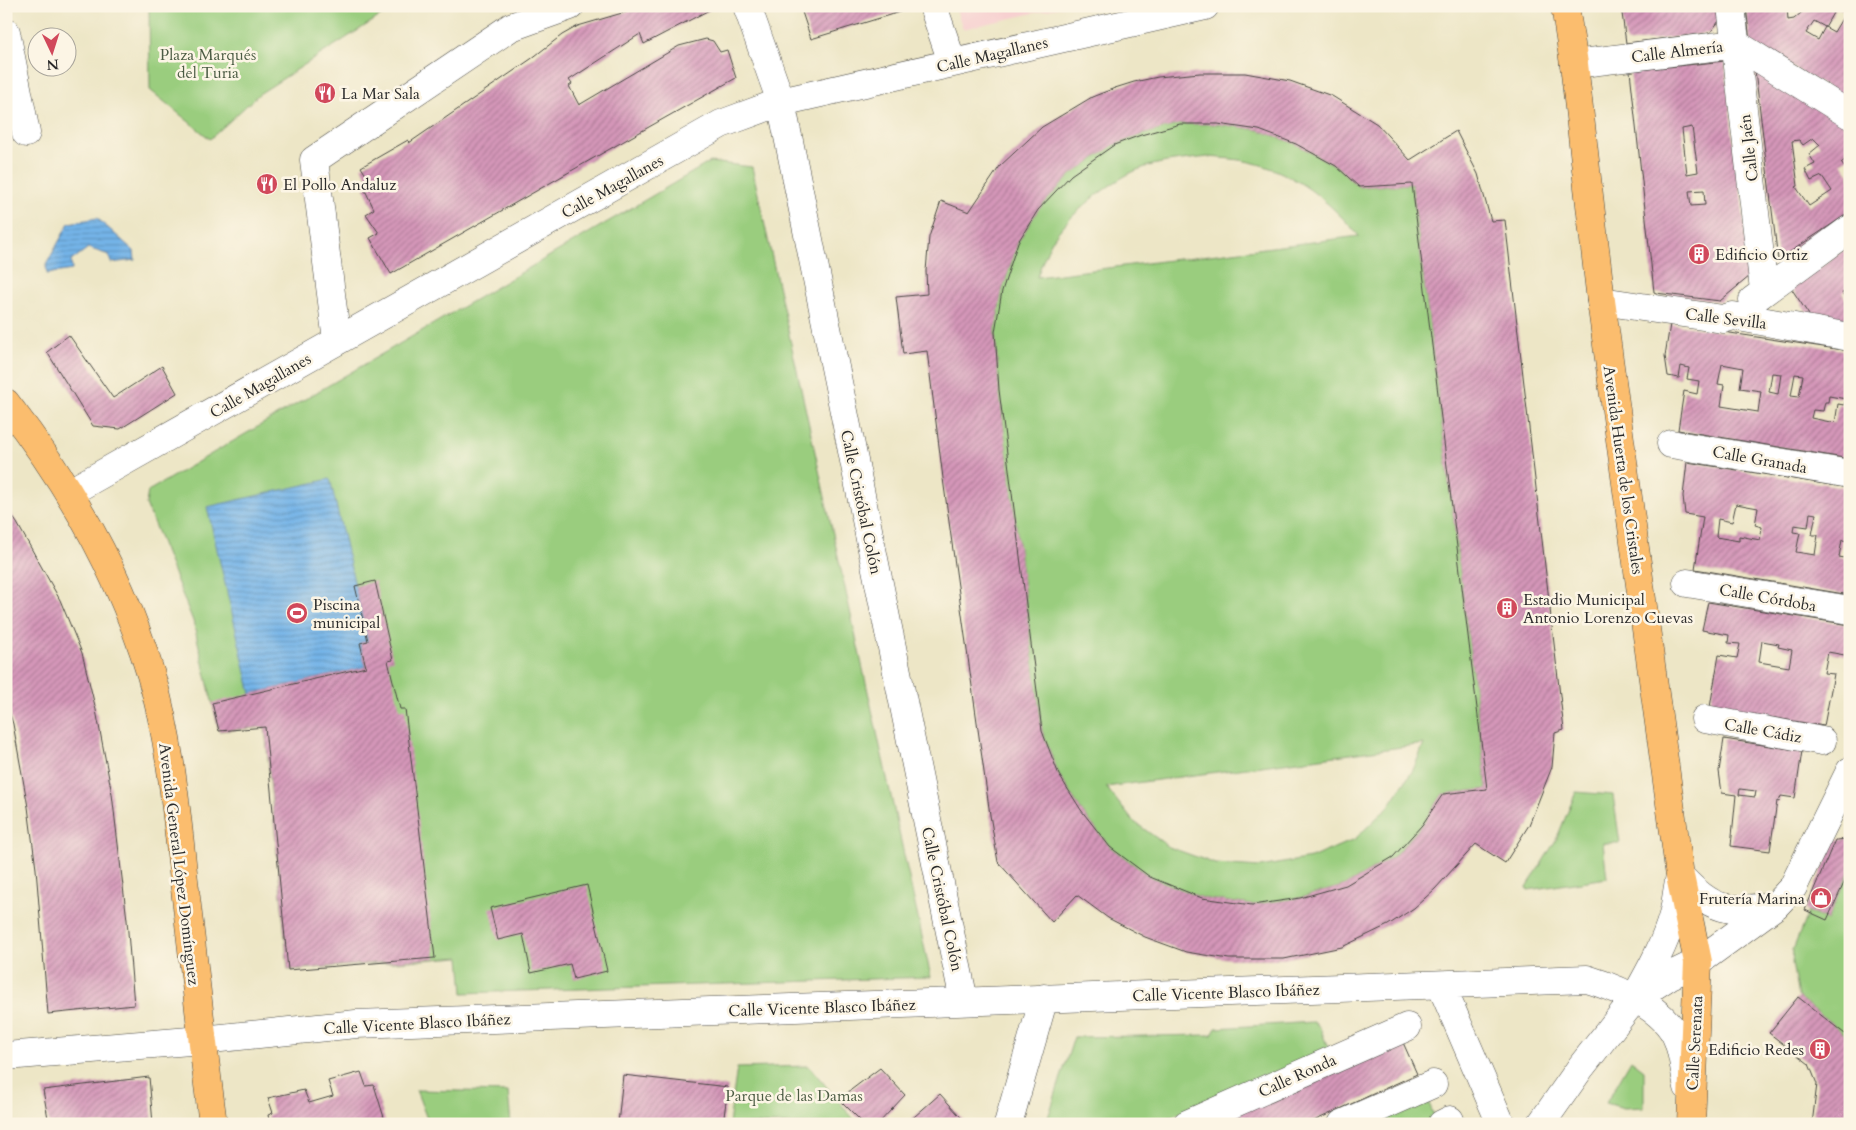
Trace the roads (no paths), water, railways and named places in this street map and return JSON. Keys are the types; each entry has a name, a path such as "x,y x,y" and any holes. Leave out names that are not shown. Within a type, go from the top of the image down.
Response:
{"main road":[{"name":"Avenida Huerta de los Cristales","path":"1565,6 1574,64 1601,302 1680,876 1698,962"},
{"name":"Avenida General López Domínguez","path":"6,403 48,459 70,492 96,538 125,599 152,677 168,753 175,800 213,1124"},
{"name":"Calle Serenata","path":"1691,1114 1698,962"}],"street":[{"path":"337,341 314,160 511,27 570,6"},
{"name":"Calle Cristóbal Colón","path":"746,6 781,102 964,1001"},
{"path":"934,6 952,62"},
{"name":"Calle Magallanes","path":"70,492 721,124 781,102 1205,6"},
{"name":"Calle Jaén","path":"1731,6 1764,290"},
{"path":"6,32 26,133"},
{"name":"Calle Almería","path":"1574,64 1736,44 1850,115"},
{"path":"1733,316 1764,290 1850,229"},
{"name":"Calle Sevilla","path":"1601,302 1723,319 1733,316 1850,337"},
{"name":"Calle Granada","path":"1671,444 1850,474"},
{"name":"Calle Córdoba","path":"1687,583 1850,610"},
{"name":"Calle Cádiz","path":"1705,719 1822,741"},
{"path":"1635,998 1669,976 1698,962 1776,905 1793,887 1847,784"},
{"path":"1680,876 1705,900 1724,908 1748,910 1776,905"},
{"path":"1541,1124 1580,1067 1635,998 1656,960 1666,934 1673,915 1680,876"},
{"name":"Calle Vicente Blasco Ibáñez","path":"6,1056 202,1040 356,1024 1587,979 1609,985 1635,998 1664,1020 1674,1033 1680,1049 1691,1114"},
{"path":"1441,985 1501,1124"},
{"path":"1008,1124 1044,998"},
{"name":"Calle Ronda","path":"1186,1124 1407,1027"},
{"path":"1342,1124 1433,1084"}],"water":[{"path":"97,218 134,251 135,260 111,263 109,255 88,248 71,261 72,270 47,274 46,265 69,223"},
{"name":"Piscina municipal","path":"330,479 368,641 360,644 366,667 251,694 207,507"}],"place":[{"name":"La Mar Sala","path":"325,93"},
{"name":"El Pollo Andaluz","path":"267,184"},
{"name":"Edificio Ortiz","path":"1699,254"},
{"name":"Estadio Municipal Antonio Lorenzo Cuevas","path":"1507,608"},
{"name":"Piscina municipal","path":"297,613"},
{"name":"Frutería Marina","path":"1821,898"},
{"name":"Edificio Redes","path":"1820,1049"}],"park label":[{"name":"Plaza Marqués del Turia","path":"208,63"},
{"name":"Parque de las Damas","path":"794,1095"}]}
